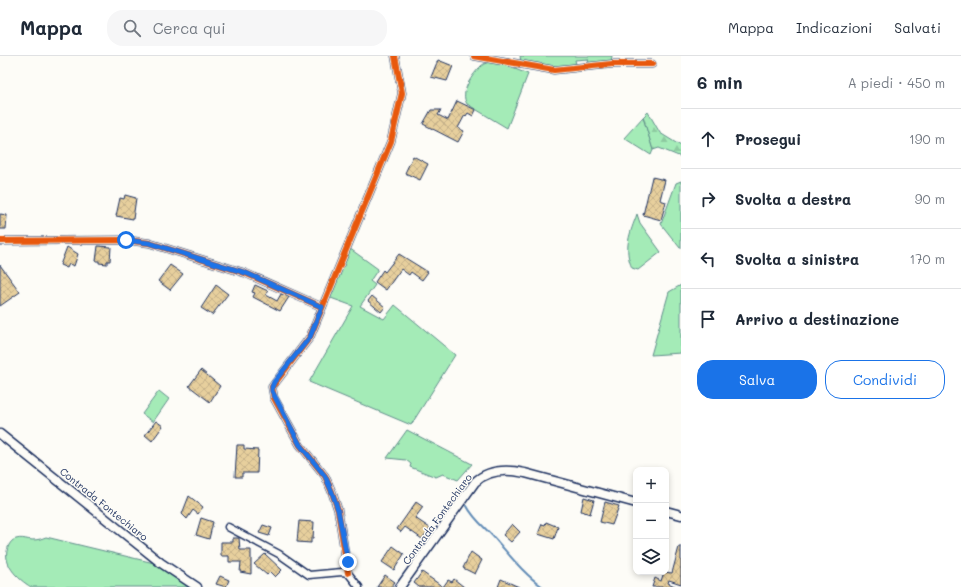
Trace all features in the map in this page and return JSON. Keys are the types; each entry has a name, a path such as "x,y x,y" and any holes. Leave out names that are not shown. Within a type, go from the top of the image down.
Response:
{"main road":[{"name":"Contrada Fontechiaro","path":"0,434 161,563 197,587"},
{"name":"Contrada Fontechiaro","path":"400,587 475,482 491,472 512,470 518,471 633,502"},
{"path":"669,512 681,515"}],"street":[{"path":"358,587 348,573 338,510 332,492 325,476 300,445 272,391 272,387 274,382 310,337 391,141 402,93 395,56"},
{"path":"474,56 554,70 612,64 652,64"},
{"path":"0,241 126,240 149,243 246,273 322,307"},
{"path":"228,527 279,554 309,575 314,576 337,571 348,573"}],"green space":[{"path":"520,56 612,56 611,63 589,63 588,59 575,60 576,64 556,67 521,62"},
{"path":"494,61 528,74 507,128 467,104 465,99 466,89 474,74 482,65"},
{"path":"648,112 660,133 681,146 681,157 659,148 653,150 643,117"},
{"path":"643,117 653,150 651,155 624,138"},
{"path":"681,181 680,248 661,224 676,183"},
{"path":"637,214 640,223 661,252 638,270 632,268 628,254 628,241"},
{"path":"349,248 378,269 370,281 375,285 360,306 384,319 395,305 455,355 411,425 309,382 353,306 328,297"},
{"path":"681,285 681,353 651,355 669,292"},
{"path":"159,391 169,399 153,422 142,414"},
{"path":"407,430 472,464 458,480 443,474 436,477 410,467 411,464 406,460 387,458"},
{"path":"46,537 154,563 189,587 31,587 21,580 12,570 7,558 9,545 15,539 23,538 36,540"}],"building":[{"path":"438,60 453,66 447,81 431,77"},
{"path":"457,101 476,110 473,116 468,113 466,116 465,115 458,128 464,131 458,142 423,124 431,110 441,110 438,115 448,120"},
{"path":"413,156 428,164 420,180 405,173"},
{"path":"652,177 665,180 660,200 666,202 661,220 643,215"},
{"path":"125,195 136,198 133,219 116,216 120,198 124,199"},
{"path":"0,214 7,215 6,229 0,229"},
{"path":"98,246 111,247 110,261 107,261 107,264 96,261"},
{"path":"67,247 78,254 74,266 69,264 67,268 60,265"},
{"path":"399,254 428,272 422,280 411,272 409,275 401,269 386,290 375,282 383,270 385,272"},
{"path":"0,265 20,292 0,306"},
{"path":"170,265 183,274 170,290 158,281"},
{"path":"216,285 228,294 212,315 201,308"},
{"path":"255,285 268,291 266,295 277,301 281,294 289,297 280,311 253,297 255,293 252,292"},
{"path":"372,296 385,307 381,312 368,301"},
{"path":"201,370 220,386 210,402 189,386"},
{"path":"156,421 163,426 152,441 145,435"},
{"path":"237,445 244,445 244,449 258,450 257,473 242,473 242,477 235,477"},
{"path":"189,496 203,507 198,514 193,510 187,519 182,514"},
{"path":"584,497 594,500 590,514 581,511"},
{"path":"416,502 423,507 415,518 430,528 422,539 405,527 401,532 397,529"},
{"path":"605,502 619,506 612,525 600,522"},
{"path":"201,518 213,522 209,539 196,535"},
{"path":"299,521 314,522 313,538 311,538 311,543 297,542"},
{"path":"546,522 558,527 554,539 538,534 542,524 545,525"},
{"path":"512,524 520,532 511,542 503,535"},
{"path":"263,525 272,528 269,536 259,533"},
{"path":"233,538 239,538 240,550 251,550 251,574 240,572 241,562 229,562 229,556 221,556 221,542 233,542"},
{"path":"393,546 404,554 394,570 382,562"},
{"path":"679,547 681,547 681,584 669,580 668,583 677,587 652,587 655,578 661,581 663,575 669,575 669,573 672,573"},
{"path":"471,552 482,560 475,574 463,568"},
{"path":"265,554 282,570 275,577 270,572 267,575 254,564"},
{"path":"422,572 443,587 419,587 414,583"},
{"path":"385,575 395,582 391,587 377,587"},
{"path":"220,576 229,580 226,587 216,584"},
{"path":"454,579 464,587 443,587 448,580 452,582"},
{"path":"501,579 519,587 498,587"}],"waterway":[{"path":"467,506 477,520 518,566 543,587"}],"cycle path":[{"path":"348,573 338,510 332,492 325,476 300,445 274,398 272,387 310,337 391,141 402,93 395,56"},
{"path":"474,56 554,70 612,64 652,64"},
{"path":"0,241 126,240 149,243 245,273 322,307"}],"route":[{"path":"126,240 149,243 246,273 322,307 310,337 274,382 272,391 274,398 300,445 325,476 338,510 344,549 348,562"}]}
